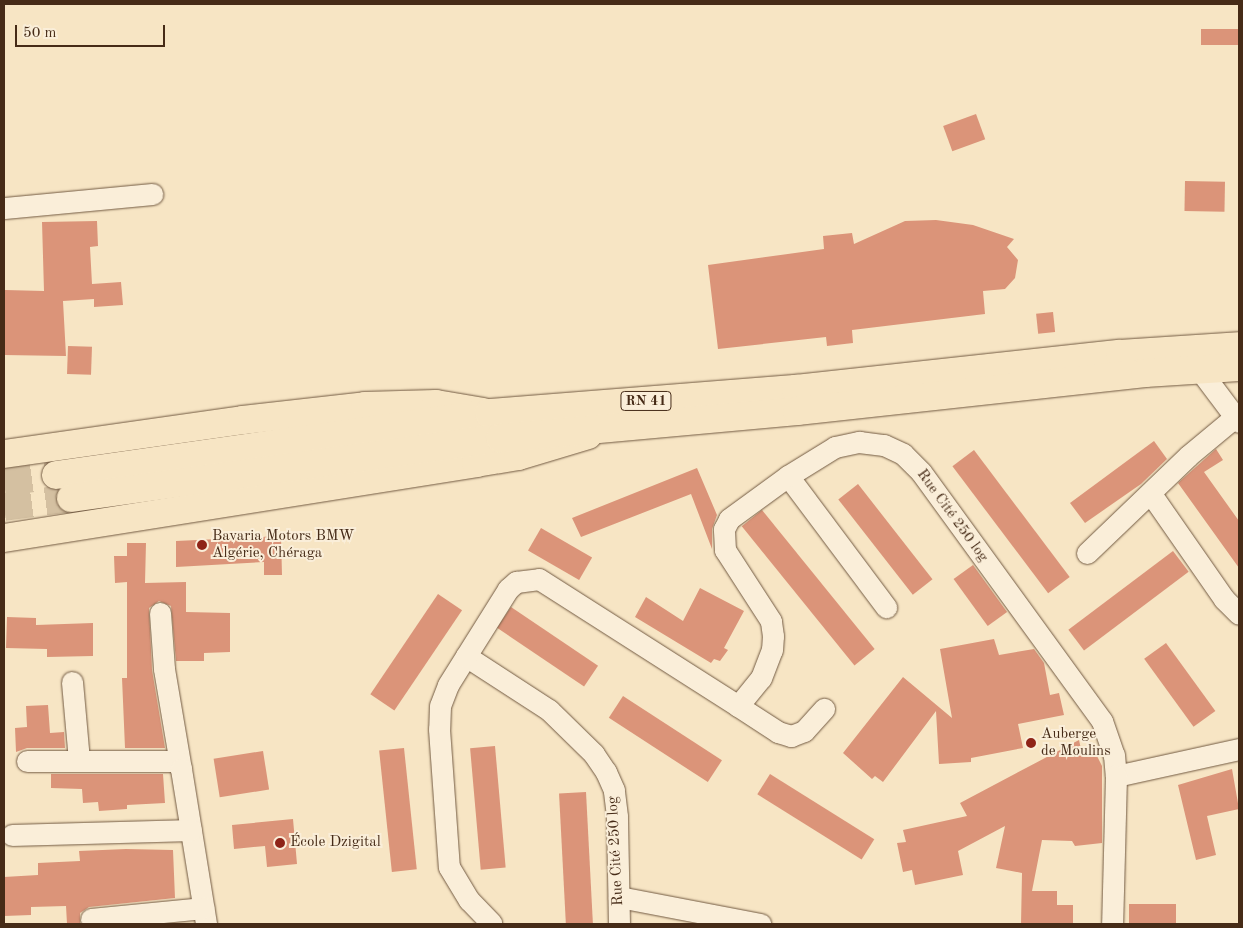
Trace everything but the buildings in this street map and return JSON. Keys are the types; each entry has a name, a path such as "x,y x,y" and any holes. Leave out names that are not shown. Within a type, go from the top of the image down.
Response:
{"main road":[{"name":"RN 41","path":"56,475 489,413 796,389 1120,354 1239,346"},
{"name":"RN 41","path":"71,498 436,446 1199,369 1239,367"},
{"path":"4,454 243,420 365,406 436,404 489,413"},
{"path":"11,539 518,456 611,427"}],"street":[{"path":"4,208 152,194"},
{"path":"1087,553 1151,494 1188,456 1237,419 1199,369"},
{"name":"Rue Cité 250 log","path":"738,706 761,678 772,650 773,636 771,621 725,550 724,528 729,519 788,476 835,447 859,442 884,445 903,454 921,472 1102,721 1114,755 1116,776 1112,924"},
{"path":"788,476 886,607"},
{"path":"1151,494 1224,599 1239,614"},
{"path":"491,923 469,900 449,867 440,714 448,685 508,589 516,582 539,579 778,732 791,736 804,731 824,709"},
{"path":"91,919 205,916 164,669 160,613"},
{"name":"Rue Cité 250 log","path":"466,656 549,710 594,754 606,772 614,790 617,816 619,924"},
{"path":"72,682 79,761"},
{"path":"1116,776 1239,749"},
{"path":"28,761 177,761 181,769"},
{"path":"12,835 191,830"},
{"path":"618,897 704,919 760,924"}],"tunnel":[{"path":"4,482 56,475"},
{"path":"4,507 71,498"}],"place":[{"name":"Bavaria Motors BMW Algérie, Chéraga","path":"202,545"},
{"name":"Auberge de Moulins","path":"1031,743"},
{"name":"École Dzigital","path":"280,843"}]}
